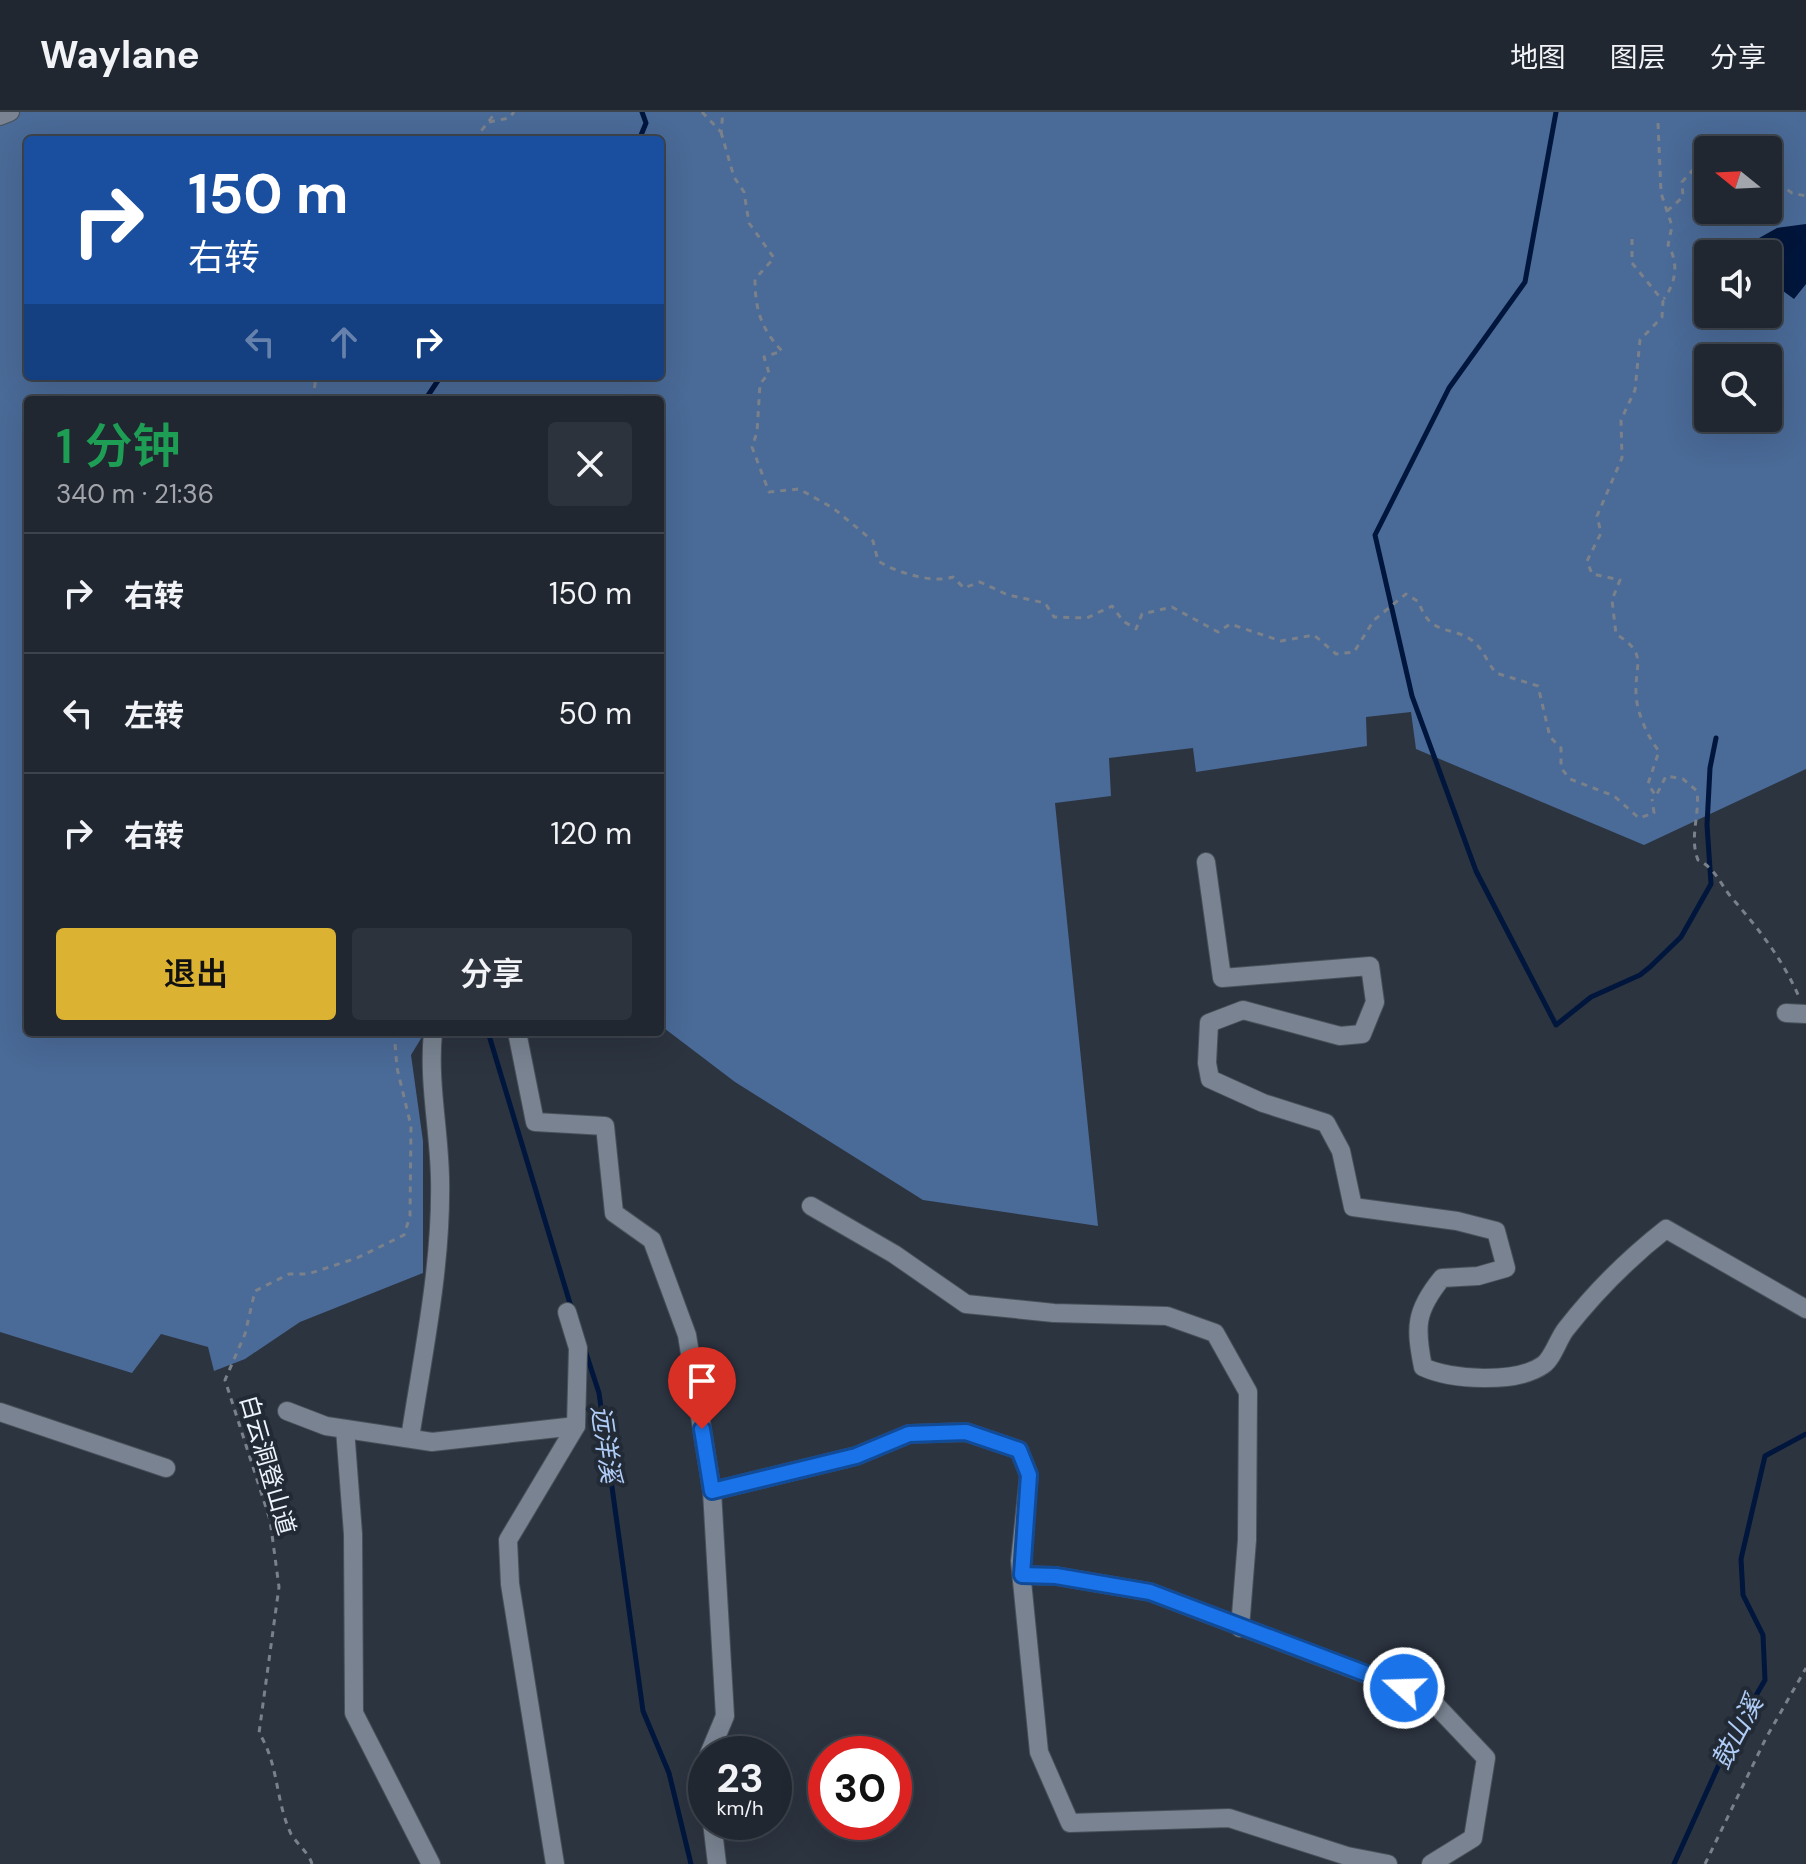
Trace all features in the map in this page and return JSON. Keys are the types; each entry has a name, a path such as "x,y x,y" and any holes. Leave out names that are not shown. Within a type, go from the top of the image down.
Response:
{"street":[{"path":"0,116 10,112"},
{"path":"1206,862 1222,978 1370,966 1375,1002 1362,1034 1340,1036 1243,1010 1209,1023 1207,1063 1210,1079 1263,1103 1326,1123 1341,1151 1353,1207 1457,1221 1496,1231 1506,1268 1478,1276 1442,1278 1425,1300 1416,1331 1423,1367 1443,1377 1519,1376 1545,1364 1565,1331 1621,1267 1666,1229 1806,1309"},
{"path":"1786,1013 1806,1014"},
{"path":"410,1438 435,1273 440,1178 429,1068 433,1036"},
{"path":"518,1036 535,1122 605,1126 614,1213 652,1240 687,1335 712,1491 725,1716 717,1736"},
{"path":"811,1206 894,1254 966,1304 1054,1313 1167,1316 1215,1333 1248,1392 1247,1540 1240,1628"},
{"path":"555,1864 510,1584 508,1540 576,1426 578,1348 567,1312"},
{"path":"287,1411 326,1426 432,1442 576,1426"},
{"path":"0,1412 166,1468"},
{"path":"345,1429 353,1534 354,1713 431,1864"},
{"path":"712,1491 856,1456 909,1434 966,1432 1019,1450 1029,1475 1022,1575 1039,1752 1070,1823 1229,1818 1347,1856 1388,1864"},
{"path":"1022,1575 1056,1576 1150,1592 1429,1698 1486,1758 1473,1838 1431,1864"},
{"path":"714,1840 717,1864"}],"path":[{"path":"477,136 496,112"},
{"path":"487,122 509,118 514,112"},
{"path":"702,112 721,132"},
{"path":"723,112 721,132 734,177 744,192 749,223 774,258 755,279 756,311 763,327 782,351 764,357 769,373 760,384 757,432 752,447 769,492 799,489 833,508 858,533 873,541 878,561 891,569 937,582 953,577 964,588 980,582 1008,595 1045,603 1054,617 1087,618 1112,606 1123,621 1136,629 1142,614 1172,607 1218,632 1230,624 1281,641 1314,635 1336,654 1354,652 1374,620 1406,594 1419,602 1423,616 1433,627 1478,645 1496,673 1538,686 1550,737 1561,748 1561,768 1570,779 1614,796 1639,818 1654,813 1652,799"},
{"path":"1658,123 1658,158 1665,212 1672,226 1668,245 1676,258 1674,276 1663,301 1662,317 1640,340 1635,390 1621,420 1622,458 1597,516 1601,533 1587,561 1592,574 1620,580 1612,600 1616,634 1629,642 1639,657 1635,692 1649,740 1659,751 1648,784 1656,796 1666,776 1683,779 1697,791 1699,808 1691,843 1698,860 1711,866 1729,894 1754,920 1764,939 1776,951 1798,996 1806,1000"},
{"path":"1665,212 1683,197 1682,182 1694,170"},
{"path":"1782,186 1792,193 1806,196"},
{"path":"1632,239 1632,263 1663,301"},
{"name":"白云洞登山道","path":"312,1864 292,1835 276,1791 272,1753 259,1733 279,1587 270,1520 225,1380 245,1334 255,1291 289,1274 308,1274 357,1258 404,1235 410,1216 411,1126 397,1068 394,1036"},
{"path":"1705,1864 1766,1738 1806,1668"}],"shaded area":[{"path":"0,112 1806,112 1806,769 1644,845 1416,749 1411,712 1366,717 1367,746 1196,772 1193,748 1109,758 1111,796 1055,803 1098,1226 923,1200 735,1082 664,1028 664,396 24,396 24,1036 423,1036 411,1055 423,1141 423,1273 300,1322 245,1359 214,1371 208,1347 161,1334 132,1373 0,1332"},
{"path":"1806,224 1806,284 1794,299 1782,290 1782,240 1756,240 1777,228"}],"waterway":[{"name":"远洋溪","path":"641,136 646,123 642,112"},
{"path":"1556,112 1525,282 1449,388 1375,535 1412,696 1476,871 1556,1025 1591,997 1640,975 1650,967 1681,937 1711,884 1707,825 1710,768 1716,738"},
{"name":"远洋溪","path":"428,396 438,380"},
{"name":"远洋溪","path":"489,1036 572,1310"},
{"name":"远洋溪","path":"585,1350 599,1393 643,1711 669,1773 691,1864"},
{"name":"鼓山溪","path":"1674,1864 1731,1738 1765,1680 1763,1635 1743,1595 1741,1559 1765,1456 1806,1434"}],"route":[{"path":"702,1429 712,1491 856,1456 909,1434 966,1432 1019,1450 1029,1475 1020,1561 1022,1575 1056,1576 1150,1592 1275,1642 1404,1688"}]}
